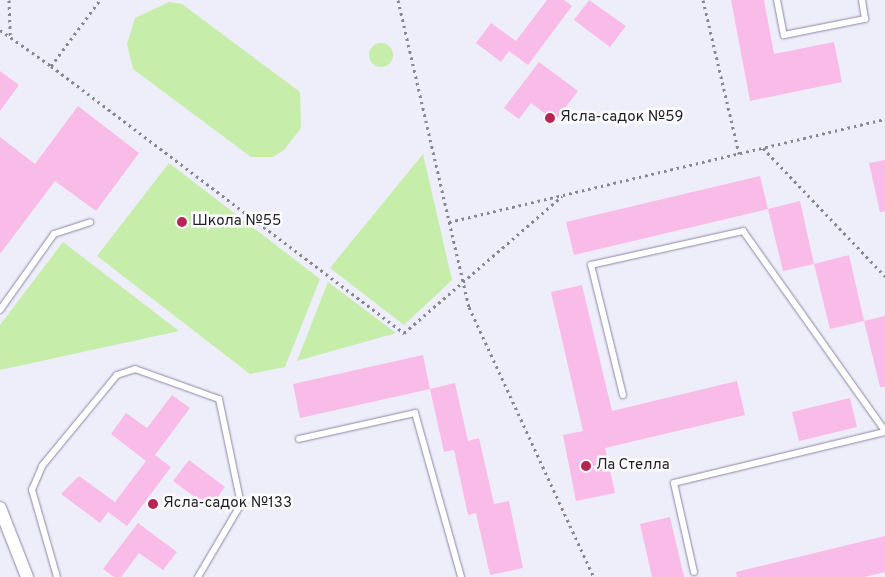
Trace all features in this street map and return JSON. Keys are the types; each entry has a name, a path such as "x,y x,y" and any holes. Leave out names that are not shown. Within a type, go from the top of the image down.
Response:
{"street":[{"path":"0,508 27,577"}],"lane":[{"path":"777,0 784,35 865,19 862,0"},
{"path":"0,310 54,234 90,222"},
{"path":"623,395 591,265 743,231 885,432 674,483 694,572"},
{"path":"56,577 32,490 42,466 116,375 135,369 219,399 241,504 198,577"},
{"path":"299,439 415,412 460,577"}],"path":[{"path":"9,0 10,37"},
{"path":"51,66 100,0"},
{"path":"398,0 469,307 594,577"},
{"path":"703,0 739,154"},
{"path":"0,30 51,66 404,333 462,278 562,196"},
{"path":"450,222 885,119"},
{"path":"763,148 885,276"}],"green space":[{"path":"169,2 182,4 300,92 301,128 284,150 273,157 251,157 133,69 127,44 135,18"},
{"path":"381,43 386,44 392,50 392,60 386,66 381,67 376,66 370,60 369,55 370,50 376,44"},
{"path":"423,154 452,280 404,325 330,268"},
{"path":"169,163 320,279 285,367 250,374 97,256"},
{"path":"63,242 179,331 0,370 0,325"},
{"path":"328,282 396,333 297,361"}],"building":[{"path":"547,0 564,0 572,6 528,65 509,51 501,62 476,43 491,23 516,41"},
{"path":"589,0 626,26 610,47 574,20"},
{"path":"731,0 764,0 774,54 834,42 842,82 750,101"},
{"path":"539,62 578,91 555,121 531,103 519,119 504,108"},
{"path":"0,71 19,85 0,111"},
{"path":"78,106 139,153 96,211 55,181 0,254 0,137 35,164"},
{"path":"885,160 885,211 880,212 869,163"},
{"path":"760,176 768,209 574,255 566,222"},
{"path":"800,201 814,264 783,271 768,209"},
{"path":"849,255 864,321 830,329 814,264"},
{"path":"582,285 612,411 737,381 745,415 605,448 615,493 576,501 563,435 583,431 551,292"},
{"path":"885,316 885,387 880,387 864,321"},
{"path":"423,355 430,389 300,418 293,384"},
{"path":"455,383 468,441 479,438 494,504 509,501 523,568 490,575 476,513 468,515 454,450 444,452 430,389"},
{"path":"172,395 190,408 155,455 171,467 127,526 108,512 100,523 61,494 79,476 115,502 146,461 111,434 126,413 147,428"},
{"path":"850,398 857,427 799,441 792,412"},
{"path":"189,460 225,487 210,508 173,481"},
{"path":"670,517 684,577 652,577 640,524"},
{"path":"138,523 177,552 163,570 139,553 121,577 114,577 103,569"},
{"path":"885,536 885,572 864,577 737,577 736,572"}],"place":[{"name":"Ясла-садок №59","path":"550,118"},
{"name":"Школа №55","path":"182,222"},
{"name":"Ла Стелла","path":"586,466"},
{"name":"Ясла-садок №133","path":"153,504"}]}
